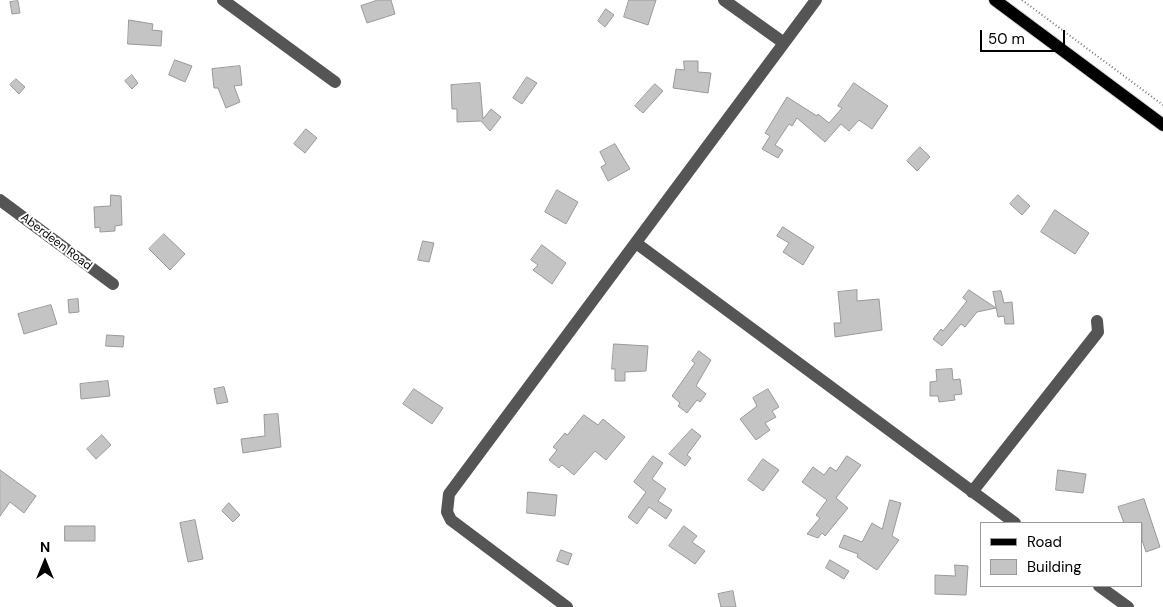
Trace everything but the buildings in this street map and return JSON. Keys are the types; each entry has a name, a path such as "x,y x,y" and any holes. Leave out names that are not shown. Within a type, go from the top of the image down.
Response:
{"main road":[{"path":"995,0 1163,124"}],"street":[{"path":"223,0 335,82"},
{"path":"724,0 784,43"},
{"path":"567,607 451,520 447,512 449,494 816,0"},
{"name":"Aberdeen Road","path":"0,200 113,284"},
{"path":"636,243 1014,522"},
{"path":"972,492 1098,332 1096,321"},
{"path":"1100,587 1128,607"}],"path":[{"path":"1022,0 1163,104"}]}
